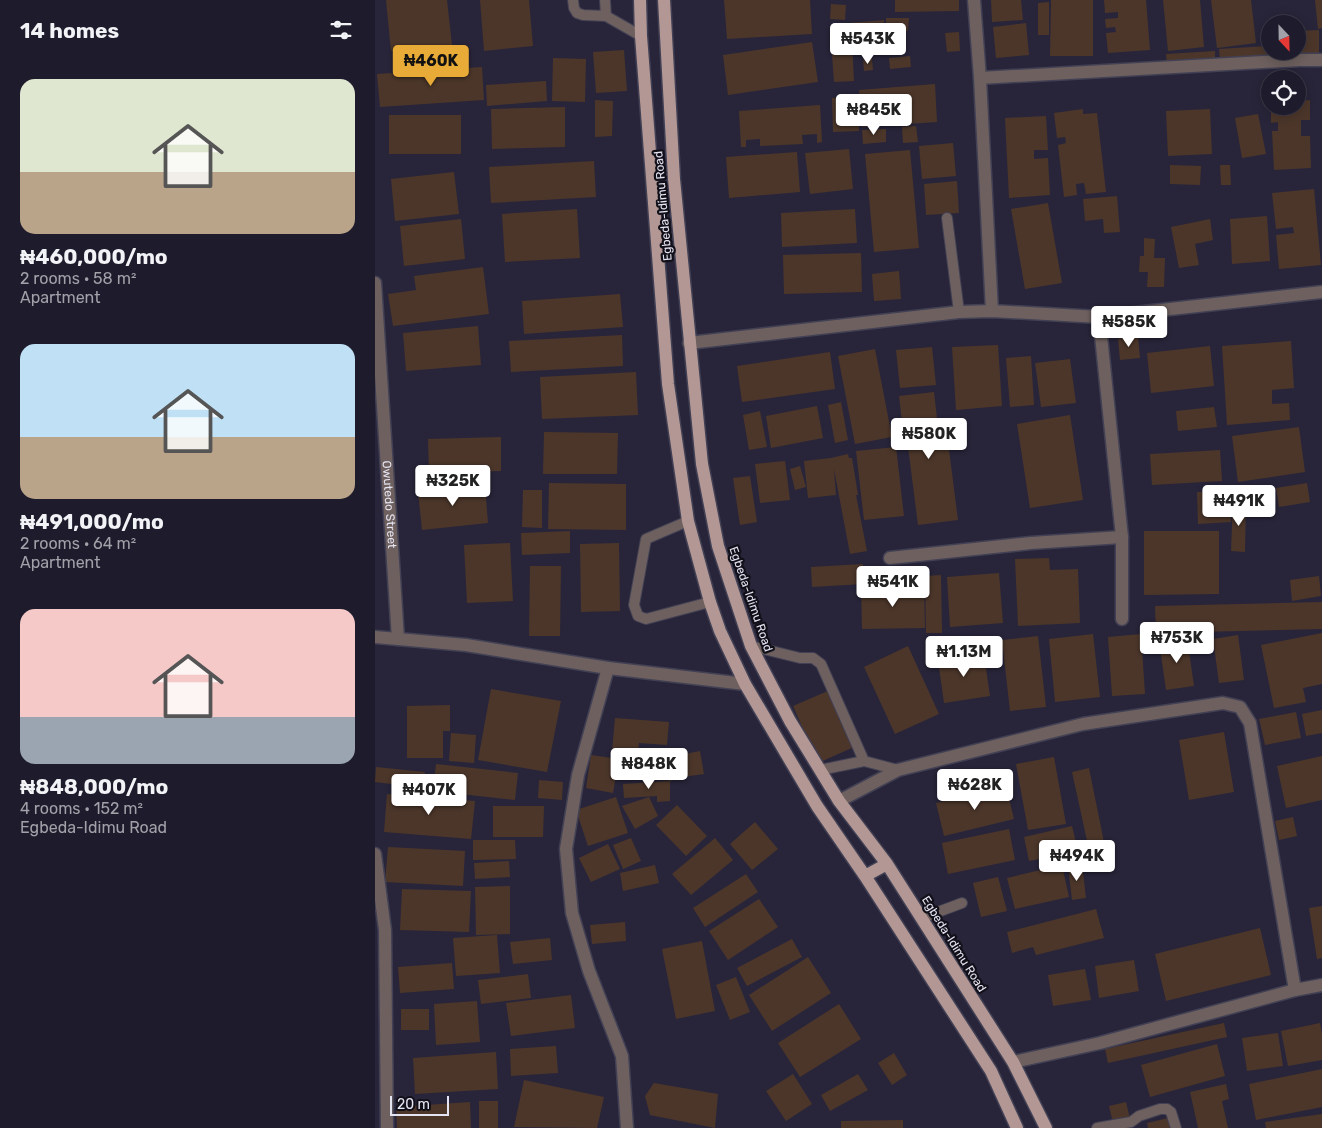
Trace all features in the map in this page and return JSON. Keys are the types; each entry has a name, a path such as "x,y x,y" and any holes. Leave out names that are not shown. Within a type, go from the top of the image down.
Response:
{"main road":[{"name":"Egbeda-Idimu Road","path":"640,0 641,36 668,384 689,521 710,602 720,631 745,684 817,806 865,876 991,1071 1017,1128"},
{"name":"Egbeda-Idimu Road","path":"664,0 673,178 702,464 717,537 751,646 789,721 839,801 887,864 943,955 1013,1062 1046,1128"},
{"path":"865,876 887,864"}],"street":[{"path":"975,0 992,311"},
{"path":"980,78 1322,60"},
{"name":"Owutedo Street","path":"375,282 398,639"},
{"path":"689,343 959,312 992,311 1099,317 1322,292"},
{"path":"1099,317 1122,537 1122,619"},
{"path":"890,558 1122,537"},
{"path":"375,637 466,645 608,668 745,684"},
{"path":"608,668 578,775 566,850 572,913 589,971 622,1056 627,1128"},
{"path":"839,801 897,770 1083,724 1223,703 1240,707 1250,723 1295,990"},
{"path":"375,854 385,930 381,1110 387,1128"},
{"path":"1013,1062 1100,1043 1295,990 1322,985"}],"lane":[{"path":"573,0 577,13 606,16 641,36"},
{"path":"605,0 606,16"},
{"path":"947,218 959,312"},
{"path":"689,521 646,539 634,605 638,616 646,619 710,602"},
{"path":"751,646 800,658 813,658 821,664 864,761"},
{"path":"820,770 864,761 897,770"},
{"path":"921,918 962,903"},
{"path":"1097,1128 1131,1122 1139,1116 1167,1109 1171,1112 1175,1128"}],"building":[{"path":"386,0 447,0 452,45 391,51"},
{"path":"480,0 529,0 533,46 484,51"},
{"path":"724,0 810,0 812,34 727,39"},
{"path":"895,0 959,0 959,11 895,12"},
{"path":"991,0 1021,0 1023,20 992,22"},
{"path":"1051,0 1093,0 1093,56 1050,56"},
{"path":"1104,0 1146,0 1150,50 1108,53 1106,33 1116,32 1115,27 1106,28 1105,19 1118,18 1118,12 1105,13"},
{"path":"1163,0 1200,0 1204,47 1168,51"},
{"path":"1211,0 1251,0 1256,43 1217,48"},
{"path":"1315,0 1322,0 1322,28 1318,29"},
{"path":"1049,2 1049,35 1038,35 1038,3"},
{"path":"831,4 846,5 845,20 830,19"},
{"path":"886,18 909,18 908,31 886,31"},
{"path":"884,20 885,35 850,38 848,23"},
{"path":"1026,23 1029,55 996,58 993,27"},
{"path":"1319,30 1319,57 1306,58 1306,31"},
{"path":"959,32 960,51 947,52 945,33"},
{"path":"852,40 854,81 834,82 831,41"},
{"path":"812,42 818,82 728,95 723,55"},
{"path":"1261,46 1261,58 1220,61 1219,49"},
{"path":"624,50 627,91 596,93 593,52"},
{"path":"1215,51 1215,63 1167,66 1166,54"},
{"path":"910,56 911,67 890,69 889,58"},
{"path":"553,58 586,59 585,102 552,101"},
{"path":"872,59 873,70 864,71 863,60"},
{"path":"482,67 484,100 380,107 377,74"},
{"path":"546,81 547,101 487,106 486,85"},
{"path":"935,84 937,122 862,127 859,90"},
{"path":"858,97 859,131 833,132 832,98"},
{"path":"595,100 613,101 612,136 595,137"},
{"path":"1306,100 1310,100 1310,120 1301,120 1301,136 1310,136 1311,168 1274,170 1272,131 1278,131 1278,122 1271,123 1271,115 1306,115"},
{"path":"820,105 822,142 817,143 817,134 802,135 803,144 760,146 760,139 746,140 746,147 741,147 739,111"},
{"path":"565,107 565,147 492,149 491,109"},
{"path":"1083,109 1083,114 1097,113 1106,192 1086,194 1084,183 1076,184 1077,195 1064,197 1058,145 1066,143 1065,137 1057,138 1054,113"},
{"path":"1210,109 1212,154 1168,156 1166,111"},
{"path":"1258,114 1266,154 1242,158 1235,118"},
{"path":"389,115 461,115 461,154 389,154"},
{"path":"1046,116 1048,150 1034,150 1034,159 1048,158 1050,195 1009,198 1005,118"},
{"path":"916,126 918,142 903,143 902,127"},
{"path":"886,129 886,142 863,144 862,130"},
{"path":"953,143 956,176 922,179 919,146"},
{"path":"849,149 853,189 810,194 805,153"},
{"path":"910,150 919,248 874,252 865,154"},
{"path":"797,152 800,192 729,198 726,157"},
{"path":"594,161 596,197 491,203 489,167"},
{"path":"1170,165 1201,166 1200,185 1170,184"},
{"path":"1220,165 1230,165 1231,185 1221,185"},
{"path":"454,172 459,214 395,221 391,179"},
{"path":"957,181 959,213 926,215 924,184"},
{"path":"1314,189 1321,265 1279,269 1276,235 1294,233 1293,227 1276,229 1272,193"},
{"path":"1117,196 1120,232 1104,233 1103,219 1085,221 1083,199"},
{"path":"1048,203 1062,283 1025,289 1011,209"},
{"path":"577,209 580,258 505,262 502,214"},
{"path":"855,209 857,243 782,247 781,213"},
{"path":"1267,216 1270,261 1232,264 1230,219"},
{"path":"461,219 465,259 404,266 400,226"},
{"path":"1210,219 1213,240 1195,244 1199,265 1179,268 1171,227"},
{"path":"1144,238 1155,239 1154,258 1165,258 1164,287 1147,287 1148,272 1139,272 1140,256 1144,256"},
{"path":"861,253 862,292 784,294 783,255"},
{"path":"483,267 489,314 393,326 388,294 416,290 414,276"},
{"path":"899,271 901,299 874,301 872,274"},
{"path":"620,294 623,327 524,334 522,301"},
{"path":"478,326 481,365 406,371 403,333"},
{"path":"622,335 623,366 511,372 509,341"},
{"path":"1138,337 1140,358 1120,360 1118,339"},
{"path":"1291,341 1294,388 1272,390 1272,404 1289,403 1290,420 1227,425 1222,346"},
{"path":"998,345 1002,406 956,410 952,347"},
{"path":"1210,346 1214,386 1151,393 1147,353"},
{"path":"932,347 936,385 900,388 896,350"},
{"path":"875,349 892,437 855,444 838,356"},
{"path":"830,352 835,389 742,402 737,366"},
{"path":"1031,356 1034,405 1010,407 1006,358"},
{"path":"1070,359 1076,403 1041,407 1035,363"},
{"path":"636,372 638,415 542,419 540,377"},
{"path":"934,392 938,427 946,426 958,520 918,525 906,431 903,431 899,396"},
{"path":"841,402 848,440 835,443 828,405"},
{"path":"817,406 823,438 771,448 766,416"},
{"path":"1214,407 1217,427 1178,431 1176,411"},
{"path":"760,411 767,447 749,450 743,415"},
{"path":"1070,415 1083,500 1030,508 1017,424"},
{"path":"1299,427 1305,472 1238,482 1232,436"},
{"path":"544,432 618,433 617,474 543,474"},
{"path":"501,437 501,471 429,473 428,439"},
{"path":"896,447 904,516 864,520 856,451"},
{"path":"1220,450 1222,481 1152,485 1150,454"},
{"path":"848,454 849,458 852,458 858,495 856,495 867,551 850,554 834,469 836,495 808,498 804,461"},
{"path":"785,461 790,500 760,503 755,464"},
{"path":"800,466 806,487 795,490 790,469"},
{"path":"750,476 757,522 740,525 733,478"},
{"path":"549,483 626,484 626,530 548,529"},
{"path":"1307,483 1310,502 1279,507 1276,488"},
{"path":"485,485 488,523 422,530 418,492"},
{"path":"523,490 542,490 542,528 522,527"},
{"path":"1230,491 1231,522 1198,524 1197,492"},
{"path":"1233,501 1246,502 1245,552 1231,551"},
{"path":"570,531 570,553 522,555 521,533"},
{"path":"1144,531 1219,531 1219,594 1144,595"},
{"path":"510,543 513,601 467,603 464,545"},
{"path":"619,543 620,611 581,612 580,544"},
{"path":"1049,558 1050,570 1078,569 1080,623 1018,626 1015,559"},
{"path":"863,564 864,584 812,587 811,567"},
{"path":"530,566 561,566 560,636 529,636"},
{"path":"999,573 1003,623 950,627 947,577"},
{"path":"941,575 942,633 926,633 925,576"},
{"path":"1319,576 1321,596 1292,601 1290,580"},
{"path":"924,586 925,628 862,629 861,587"},
{"path":"1322,602 1322,629 1156,633 1155,606"},
{"path":"1322,633 1322,684 1303,688 1306,702 1274,708 1261,645"},
{"path":"1093,634 1100,697 1055,702 1049,639"},
{"path":"1141,634 1145,694 1112,696 1108,637"},
{"path":"1238,635 1244,680 1219,683 1213,639"},
{"path":"1038,636 1046,707 1010,711 1002,640"},
{"path":"1187,637 1194,686 1166,690 1159,641"},
{"path":"908,646 939,714 895,734 864,667"},
{"path":"984,654 990,696 944,703 938,660"},
{"path":"491,689 561,701 547,772 478,760"},
{"path":"830,690 854,747 818,763 793,706"},
{"path":"450,705 450,731 443,731 443,758 407,758 407,706"},
{"path":"1322,710 1322,733 1306,736 1302,714"},
{"path":"1296,712 1301,738 1265,745 1259,719"},
{"path":"615,718 669,722 667,745 639,743 638,753 612,751"},
{"path":"1224,732 1234,792 1189,800 1179,740"},
{"path":"451,733 476,735 474,763 449,761"},
{"path":"700,751 704,774 683,777 680,755"},
{"path":"677,754 680,779 669,781 666,755"},
{"path":"591,755 619,759 613,793 586,788"},
{"path":"1322,756 1322,800 1286,808 1277,766"},
{"path":"1054,757 1066,824 1028,830 1016,764"},
{"path":"436,764 518,773 515,800 433,791"},
{"path":"376,767 425,772 423,788 375,782"},
{"path":"1089,768 1105,847 1089,850 1072,772"},
{"path":"539,780 563,782 562,800 538,798"},
{"path":"670,781 670,801 657,802 657,796 624,798 623,784"},
{"path":"1006,786 1014,819 944,836 936,803"},
{"path":"387,794 475,801 471,839 384,832"},
{"path":"616,797 628,833 588,846 576,810"},
{"path":"649,797 658,816 635,829 622,806"},
{"path":"677,805 707,836 686,856 656,825"},
{"path":"493,806 544,806 543,837 493,837"},
{"path":"1293,817 1297,836 1279,840 1275,821"},
{"path":"755,822 778,849 752,870 730,844"},
{"path":"1072,826 1078,851 1029,861 1024,837"},
{"path":"1009,829 1015,860 948,874 942,843"},
{"path":"631,838 641,861 623,869 613,845"},
{"path":"715,838 733,860 691,895 672,874"},
{"path":"473,840 515,840 516,859 473,860"},
{"path":"608,844 620,869 591,882 579,858"},
{"path":"388,847 465,851 463,886 385,882"},
{"path":"509,861 510,877 475,879 474,863"},
{"path":"1082,864 1086,898 1072,900 1068,866"},
{"path":"655,865 659,883 623,891 620,873"},
{"path":"1062,865 1069,897 1015,909 1007,878"},
{"path":"746,874 758,892 705,927 693,908"},
{"path":"998,877 1007,911 981,917 973,883"},
{"path":"510,886 510,934 476,935 475,887"},
{"path":"402,889 471,891 469,932 400,930"},
{"path":"759,899 778,927 728,960 709,931"},
{"path":"1322,906 1322,958 1317,959 1309,908"},
{"path":"1096,909 1104,938 1036,955 1033,947 1012,953 1007,932"},
{"path":"625,922 626,941 592,944 590,925"},
{"path":"1260,928 1271,975 1166,1001 1155,954"},
{"path":"497,935 500,973 456,976 453,938"},
{"path":"550,938 552,960 513,964 510,942"},
{"path":"792,939 802,957 747,986 737,968"},
{"path":"702,941 715,1011 676,1019 662,949"},
{"path":"808,957 831,993 772,1031 749,995"},
{"path":"1134,960 1139,991 1099,998 1095,966"},
{"path":"452,963 454,989 400,993 398,967"},
{"path":"1085,969 1091,1000 1053,1006 1048,975"},
{"path":"528,974 531,998 481,1004 478,980"},
{"path":"736,977 750,1012 730,1020 716,985"},
{"path":"571,995 575,1028 511,1036 506,1003"},
{"path":"477,1001 480,1042 436,1045 434,1004"},
{"path":"839,1004 861,1039 800,1077 778,1043"},
{"path":"401,1009 429,1009 429,1030 401,1030"},
{"path":"1224,1023 1227,1037 1108,1063 1105,1049"},
{"path":"1320,1023 1322,1060 1288,1066 1281,1031"},
{"path":"1278,1033 1283,1066 1247,1071 1242,1038"},
{"path":"1217,1044 1225,1076 1150,1097 1141,1065"},
{"path":"556,1046 558,1073 511,1076 510,1049"},
{"path":"496,1052 498,1089 415,1094 413,1058"},
{"path":"894,1053 907,1075 892,1085 878,1063"},
{"path":"1322,1069 1322,1107 1256,1120 1249,1084"},
{"path":"793,1074 812,1104 786,1121 766,1091"},
{"path":"858,1074 868,1090 830,1111 821,1095"},
{"path":"524,1080 604,1097 597,1128 514,1127"},
{"path":"654,1083 718,1094 715,1128 650,1115 645,1096"},
{"path":"1226,1084 1229,1099 1222,1101 1228,1128 1198,1128 1190,1092"},
{"path":"479,1101 498,1101 498,1128 479,1128"},
{"path":"470,1102 471,1128 397,1128 396,1107"},
{"path":"1126,1102 1130,1119 1113,1123 1109,1106"},
{"path":"1322,1114 1322,1128 1266,1128 1265,1122"},
{"path":"1168,1118 1170,1128 1148,1128 1147,1123"},
{"path":"903,1120 903,1128 841,1128 841,1121"}]}
